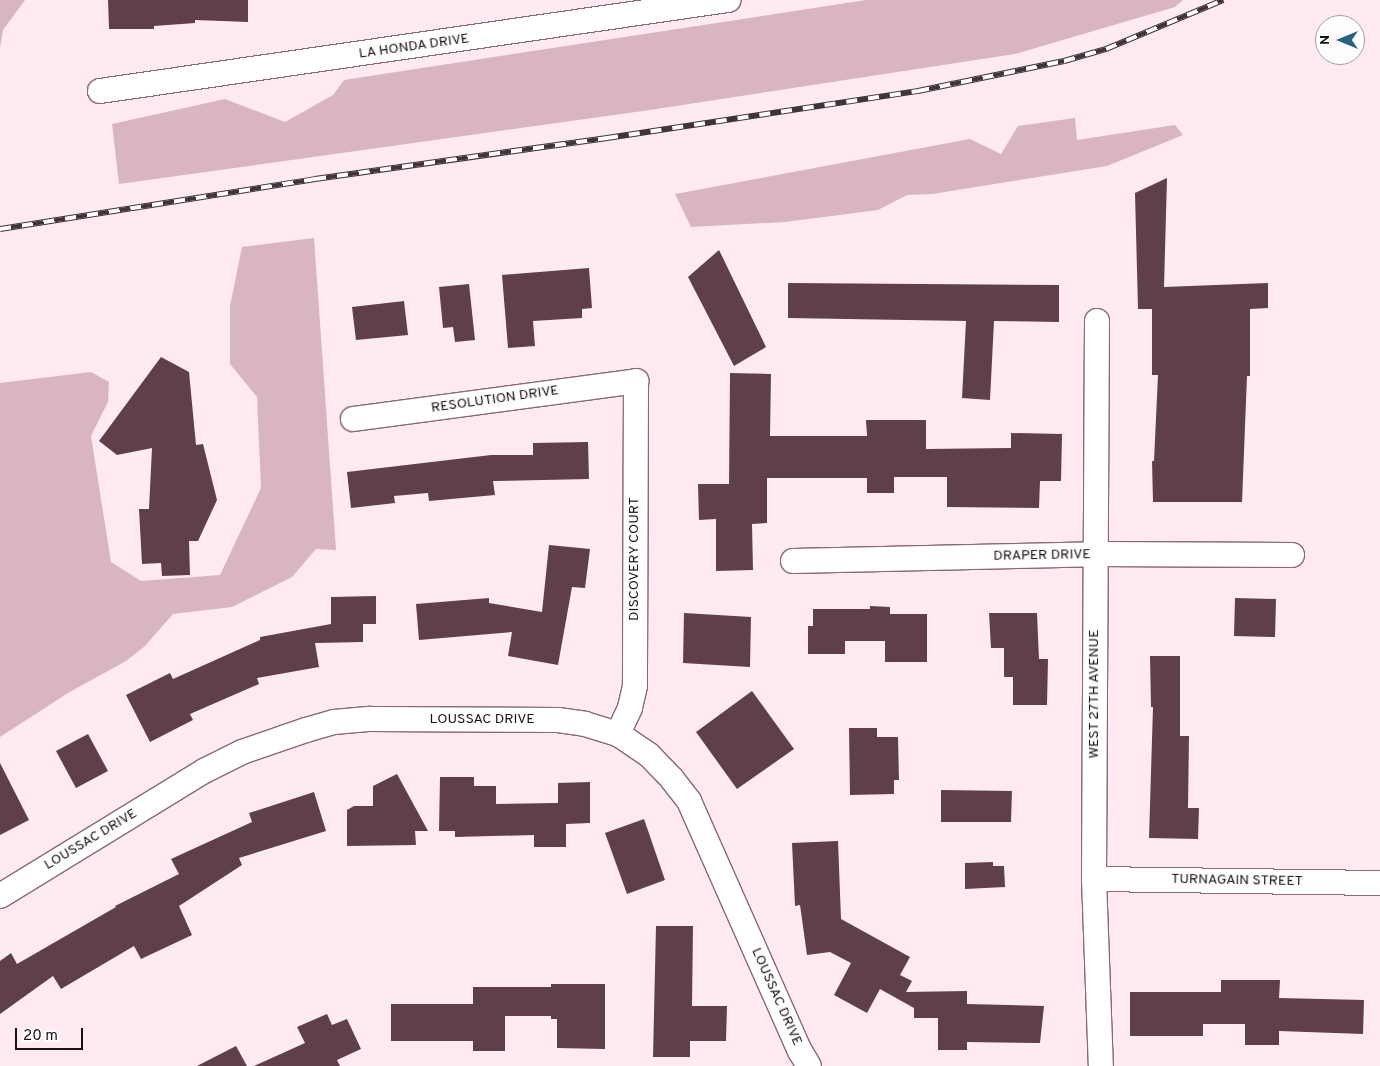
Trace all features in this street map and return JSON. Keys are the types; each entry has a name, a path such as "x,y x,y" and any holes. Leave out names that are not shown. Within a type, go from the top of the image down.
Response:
{"street":[{"name":"LA HONDA DRIVE","path":"100,91 728,0"},
{"name":"WEST 27TH AVENUE","path":"1097,321 1094,879 1101,1066"},
{"name":"RESOLUTION DRIVE","path":"353,419 636,381"},
{"name":"DISCOVERY COURT","path":"618,734 630,708 635,686 636,381"},
{"name":"DRAPER DRIVE","path":"793,561 1095,554 1292,555"},
{"name":"LOUSSAC DRIVE","path":"0,896 204,771 242,752 306,730 334,722 371,719 558,720 585,724 618,734 649,755 672,779 689,801 800,1051 809,1066"},
{"name":"TURNAGAIN STREET","path":"1094,879 1380,883"}],"shaded area":[{"path":"0,0 25,0 3,30 0,48"},
{"path":"866,0 1183,0 1175,7 1015,54 650,110 119,184 112,124 225,99 285,122 333,95 344,80"},
{"path":"1075,118 1077,140 1175,125 1183,135 1107,166 932,194 907,195 878,210 785,222 691,227 675,194 970,139 1001,154 1018,126"},
{"path":"314,238 336,550 316,549 292,577 232,607 173,614 145,646 126,661 68,693 0,737 0,383 91,372 109,382 108,402 91,436 111,562 141,581 220,575 261,488 257,397 230,364 230,306 242,247"}],"building":[{"path":"108,0 248,0 248,22 195,20 195,23 154,26 154,29 109,29"},
{"path":"1167,178 1164,287 1268,283 1268,308 1250,309 1250,376 1247,376 1242,502 1153,502 1152,461 1154,461 1158,375 1152,375 1152,309 1138,309 1135,193"},
{"path":"719,250 766,347 734,366 688,277"},
{"path":"589,268 592,308 582,309 582,318 533,321 535,346 508,348 502,275"},
{"path":"788,283 1059,285 1059,322 994,321 990,400 962,398 966,321 788,318"},
{"path":"469,284 475,340 455,342 453,327 443,328 439,287"},
{"path":"404,301 408,335 356,340 352,307"},
{"path":"161,357 189,372 196,445 203,444 217,500 198,541 189,541 190,575 162,576 161,563 142,564 139,509 149,509 152,448 117,455 99,441"},
{"path":"730,373 771,374 770,436 867,436 866,420 926,420 926,449 1011,448 1011,433 1062,434 1061,481 1040,481 1039,508 947,507 947,477 894,477 894,493 867,493 867,478 767,478 767,523 752,524 753,570 716,571 716,519 699,520 698,484 729,484"},
{"path":"588,442 589,479 493,481 495,495 429,501 428,493 394,496 395,503 351,508 347,472 491,455 533,455 533,443"},
{"path":"549,545 590,549 585,588 572,587 558,665 508,656 512,632 419,640 416,604 489,598 489,603 542,612"},
{"path":"376,596 376,624 363,624 363,642 315,643 319,667 257,678 259,684 190,714 193,720 150,742 126,695 170,673 173,679 260,640 260,637 331,624 331,597"},
{"path":"1235,598 1276,599 1275,637 1234,636"},
{"path":"870,606 890,607 890,614 927,614 927,662 885,662 885,641 845,641 845,654 808,654 808,626 813,626 813,609 870,609"},
{"path":"684,613 751,617 750,667 683,663"},
{"path":"989,613 1037,613 1039,659 1048,659 1047,705 1013,705 1013,677 1004,677 1004,648 991,648"},
{"path":"1150,656 1180,656 1180,736 1189,736 1188,808 1199,808 1198,839 1149,838 1153,707 1151,707"},
{"path":"752,691 794,749 737,789 696,732"},
{"path":"849,728 877,728 877,737 898,737 899,780 894,780 894,794 850,795"},
{"path":"88,734 108,771 76,788 56,751"},
{"path":"0,763 29,820 0,835"},
{"path":"397,774 428,831 415,831 416,845 347,846 347,810 354,806 373,806 373,786"},
{"path":"440,777 474,777 474,786 496,786 496,804 558,803 558,783 590,782 590,823 566,824 566,847 534,847 534,835 455,837 455,831 439,831"},
{"path":"941,790 1012,791 1011,822 941,822"},
{"path":"314,792 326,831 239,858 242,865 179,906 192,935 141,959 134,946 61,989 53,976 0,1014 0,961 11,953 17,964 115,906 179,874 171,859 252,822 249,813"},
{"path":"644,819 665,880 627,894 605,833"},
{"path":"838,841 841,919 910,957 900,975 912,981 906,992 967,991 967,1004 1044,1006 1040,1043 967,1042 967,1050 938,1050 938,1018 914,1018 914,1008 880,989 867,1013 834,995 851,963 830,952 807,955 800,905 795,906 792,843"},
{"path":"993,862 993,866 1004,866 1005,887 965,889 965,863"},
{"path":"656,926 693,926 692,1006 727,1006 726,1041 690,1041 690,1057 653,1057"},
{"path":"1221,980 1280,980 1279,998 1364,1000 1363,1034 1279,1031 1279,1045 1245,1045 1245,1024 1203,1024 1203,1036 1130,1036 1130,992 1221,992"},
{"path":"551,984 605,984 605,1049 557,1048 557,1019 551,1019 551,1016 505,1016 505,1051 473,1051 473,1041 391,1041 391,1004 473,1004 473,987 551,987"},
{"path":"327,1014 332,1025 347,1019 361,1049 337,1060 340,1066 254,1066 305,1043 297,1027"},
{"path":"236,1046 247,1066 197,1066"}],"railway":[{"path":"0,229 315,179 607,138 918,91 1064,61 1106,49 1223,0"}]}
